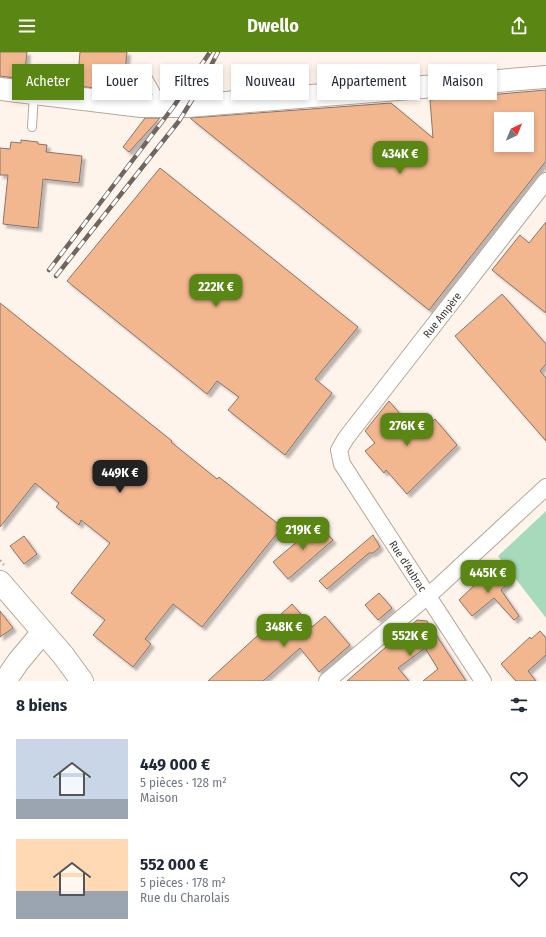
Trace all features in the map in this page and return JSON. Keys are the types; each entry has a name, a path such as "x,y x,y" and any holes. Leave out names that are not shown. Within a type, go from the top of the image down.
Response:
{"main road":[{"path":"84,99 141,106 196,106 546,77"},
{"path":"0,89 12,90"},
{"path":"0,582 42,633 63,655 82,681"},
{"path":"5,681 18,662 42,633"}],"street":[{"name":"Rue Ampère","path":"339,450 346,438 546,181"},
{"name":"Rue d'Aubrac","path":"339,450 342,464 483,681"},
{"path":"327,681 428,596 546,487"}],"lane":[{"path":"152,85 164,106"},
{"path":"32,127 34,100"}],"green space":[{"path":"546,511 546,618 498,556"}],"building":[{"path":"0,52 27,52 26,64 12,64 12,78 0,76"},
{"path":"80,52 127,52 126,64 92,64 92,88 84,87 84,64 79,64"},
{"path":"546,90 546,161 429,310 190,118 391,103 433,138 430,100 497,100 497,94"},
{"path":"145,118 160,118 129,152 123,147"},
{"path":"21,140 38,142 38,144 47,145 46,152 82,156 79,183 43,179 38,228 3,224 8,175 0,175 0,148 10,149 11,142 21,143"},
{"path":"160,168 358,327 315,379 332,393 285,455 228,410 239,397 217,381 207,394 67,281"},
{"path":"546,222 546,313 492,270 520,235 529,243"},
{"path":"502,294 546,344 546,364 540,371 546,378 546,441 455,336"},
{"path":"0,303 217,479 219,477 282,527 202,627 173,604 145,639 151,644 133,667 93,635 105,620 71,593 110,543 81,520 79,525 56,507 59,503 35,483 0,527"},
{"path":"389,401 418,435 435,419 457,445 407,494 386,470 384,473 365,451 375,443 365,431"},
{"path":"318,524 333,540 288,579 273,562"},
{"path":"373,535 380,547 373,553 369,553 327,589 319,581"},
{"path":"24,536 37,554 24,564 10,546"},
{"path":"497,567 510,582 501,590 519,616 514,620 494,598 472,616 459,600 487,573 488,575"},
{"path":"379,593 392,608 378,620 365,605"},
{"path":"292,604 312,627 325,616 350,645 319,672 300,648 263,681 208,681"},
{"path":"0,611 13,628 0,637"},
{"path":"417,620 427,621 466,681 423,681 438,669 425,648 398,668 409,681 347,681"},
{"path":"540,631 546,638 546,655 528,671 536,681 516,681 501,664 530,637 531,639"}],"railway":[{"path":"49,270 174,106 210,52"},
{"path":"56,276 179,121 200,87 218,52"}]}
